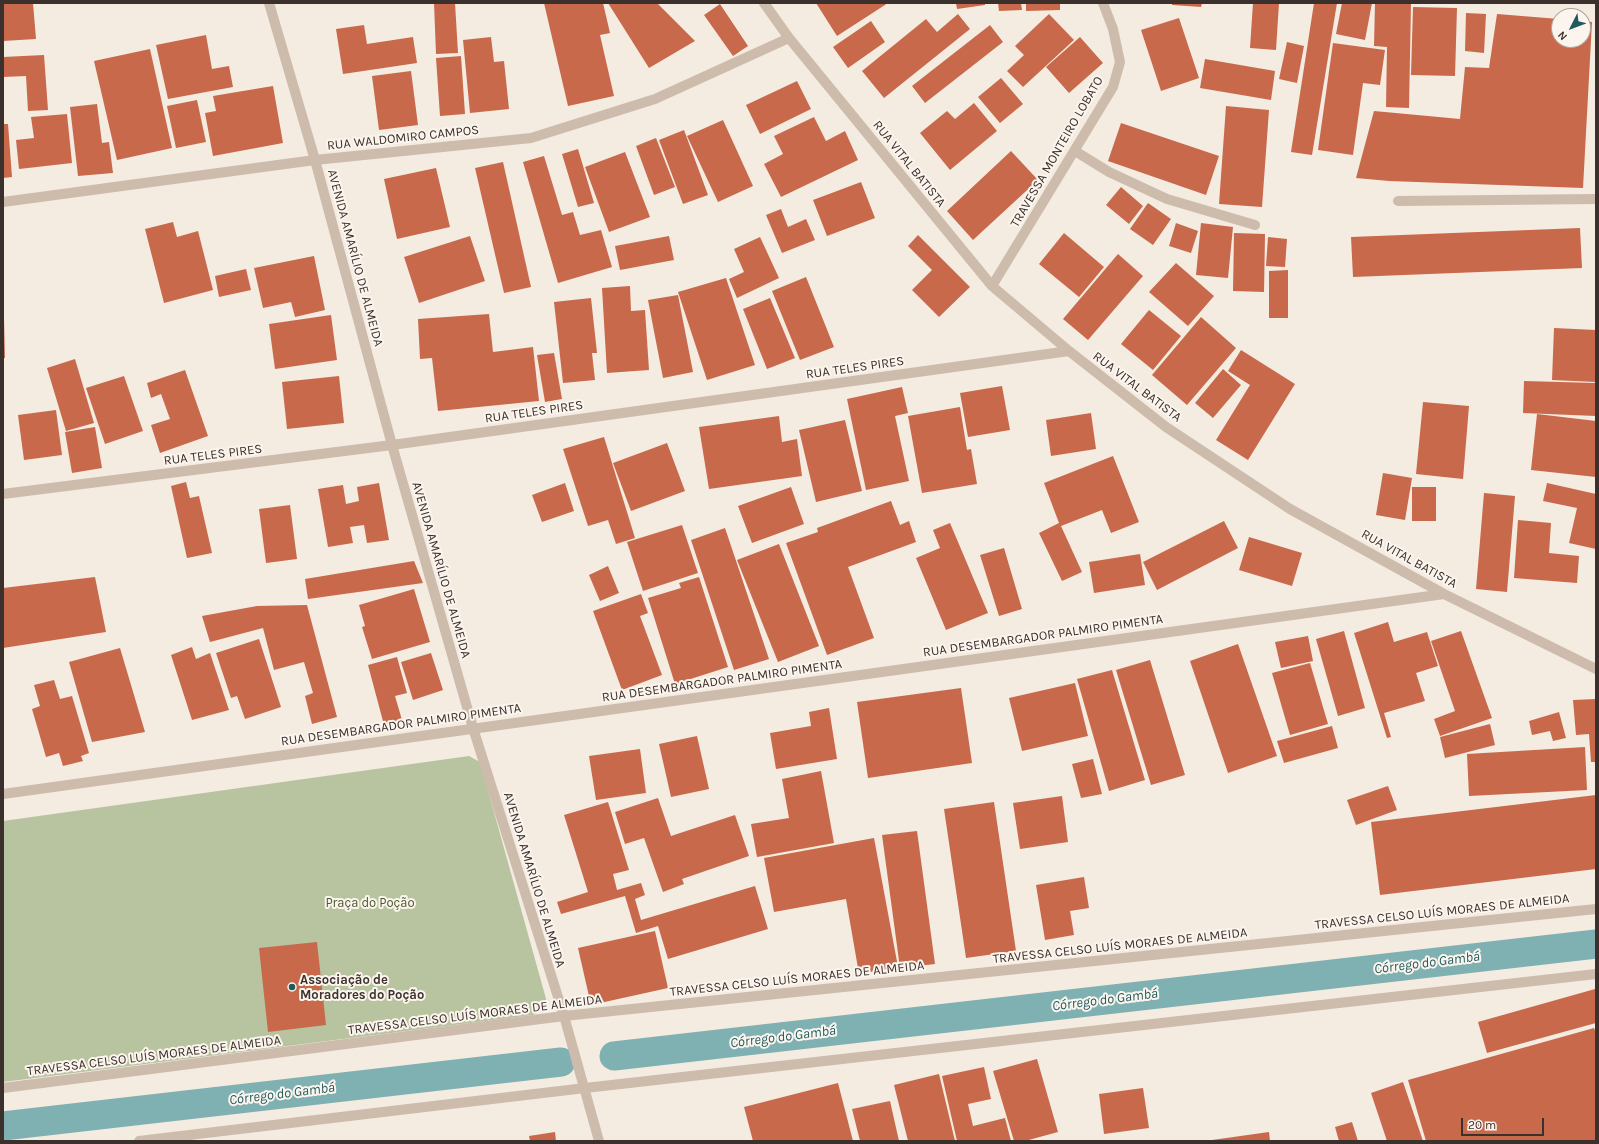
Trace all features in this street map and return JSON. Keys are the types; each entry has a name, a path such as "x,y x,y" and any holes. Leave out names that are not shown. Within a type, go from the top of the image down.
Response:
{"street":[{"name":"AVENIDA AMARÍLIO DE ALMEIDA","path":"269,3 315,160 392,445 473,728 564,1016 599,1141"},
{"name":"RUA VITAL BATISTA","path":"764,3 789,38 992,286 1069,351 1166,426 1290,509 1444,594 1596,668"},
{"name":"TRAVESSA MONTEIRO LOBATO","path":"992,286 1113,87 1120,62 1112,29 1103,3"},
{"name":"RUA WALDOMIRO CAMPOS","path":"3,202 315,160 531,138 655,99 789,38"},
{"path":"1075,151 1109,172 1167,198 1256,225"},
{"path":"1398,201 1596,199"},
{"name":"RUA TELES PIRES","path":"3,494 392,445 1069,351"},
{"name":"RUA DESEMBARGADOR PALMIRO PIMENTA","path":"3,794 1444,594"},
{"name":"TRAVESSA CELSO LUÍS MORAES DE ALMEIDA","path":"3,1088 564,1016 1596,910"},
{"path":"139,1141 585,1088 1596,974"}],"green space":[{"name":"Praça do Poção","path":"469,756 480,762 548,1006 533,1015 3,1082 3,821"}],"building":[{"path":"3,3 33,3 36,39 3,41"},
{"path":"434,3 455,3 458,53 436,54"},
{"path":"544,3 603,3 610,33 600,35 614,96 568,106"},
{"path":"608,3 657,3 695,41 649,68"},
{"path":"816,3 888,3 837,36"},
{"path":"956,3 985,3 985,5 957,9"},
{"path":"998,3 1021,3 1022,10 999,11"},
{"path":"1026,3 1060,3 1060,10 1026,11"},
{"path":"1172,3 1202,3 1201,7 1172,5"},
{"path":"1253,3 1279,3 1276,50 1250,48"},
{"path":"1314,3 1337,3 1312,155 1291,152"},
{"path":"1342,3 1372,3 1365,40 1336,34"},
{"path":"1375,3 1411,3 1409,108 1386,107 1387,47 1374,46"},
{"path":"720,4 748,46 733,56 704,15"},
{"path":"1413,7 1457,8 1455,76 1411,75"},
{"path":"1466,13 1486,14 1484,53 1465,51"},
{"path":"958,14 970,29 884,98 862,71 926,19 937,32"},
{"path":"1049,14 1074,40 1023,87 1007,71 1024,55 1015,46"},
{"path":"1497,14 1551,18 1551,48 1591,48 1583,188 1389,181 1356,178 1374,111 1460,119 1465,67 1489,68"},
{"path":"1179,18 1199,78 1161,91 1141,30"},
{"path":"871,21 885,42 848,68 833,47"},
{"path":"364,25 367,44 413,37 417,63 343,74 336,29"},
{"path":"990,25 1003,42 925,103 912,86"},
{"path":"206,35 212,69 229,66 233,87 168,99 156,45"},
{"path":"491,37 494,62 504,61 509,109 470,113 463,40"},
{"path":"1080,37 1103,63 1069,93 1046,67"},
{"path":"1287,42 1304,46 1297,83 1279,79"},
{"path":"1333,43 1385,50 1380,85 1363,83 1353,155 1318,150"},
{"path":"150,49 172,148 117,160 94,61"},
{"path":"44,55 48,110 28,111 26,76 3,77 3,57"},
{"path":"461,56 465,114 440,116 436,58"},
{"path":"1205,59 1275,71 1271,100 1200,88"},
{"path":"411,71 418,125 379,130 372,76"},
{"path":"1001,78 1023,104 1000,123 978,97"},
{"path":"797,81 811,109 760,134 746,105"},
{"path":"273,86 283,143 213,156 205,113 216,111 213,96"},
{"path":"197,100 206,142 176,148 167,106"},
{"path":"974,103 997,131 950,170 920,133 947,111 955,119"},
{"path":"97,104 102,143 109,142 113,173 78,176 70,107"},
{"path":"1226,106 1269,110 1262,207 1219,204"},
{"path":"67,114 72,163 19,169 16,140 34,138 31,117"},
{"path":"814,117 826,141 845,131 858,160 781,197 764,164 783,154 774,136"},
{"path":"723,120 753,186 718,202 687,136"},
{"path":"1121,123 1219,156 1206,195 1108,161"},
{"path":"3,124 8,124 12,177 3,178"},
{"path":"684,130 708,195 683,204 659,140"},
{"path":"656,138 675,187 654,195 636,146"},
{"path":"578,149 594,203 578,207 562,154"},
{"path":"1011,151 1038,180 973,240 947,211"},
{"path":"625,152 650,217 609,232 585,167"},
{"path":"544,156 562,215 573,212 580,235 601,230 612,267 558,283 523,162"},
{"path":"503,162 531,287 504,293 475,168"},
{"path":"436,168 450,227 397,239 384,179"},
{"path":"861,182 875,218 827,236 813,200"},
{"path":"1121,187 1143,206 1129,224 1106,205"},
{"path":"1148,203 1171,219 1153,245 1130,229"},
{"path":"781,209 788,227 806,219 815,240 782,253 766,215"},
{"path":"173,222 177,237 198,231 213,290 164,303 145,229"},
{"path":"1176,223 1198,231 1191,253 1169,246"},
{"path":"1201,223 1233,227 1228,278 1196,275"},
{"path":"1580,228 1582,268 1353,277 1351,237"},
{"path":"1064,233 1104,267 1079,297 1039,264"},
{"path":"1234,233 1265,234 1264,292 1233,291"},
{"path":"918,235 970,287 939,317 912,290 932,270 908,246"},
{"path":"470,236 485,281 419,303 404,257"},
{"path":"669,236 674,260 620,270 615,246"},
{"path":"760,237 779,278 737,298 729,279 744,272 734,249"},
{"path":"1268,237 1287,239 1285,267 1266,266"},
{"path":"1118,254 1143,276 1088,340 1063,319"},
{"path":"314,256 325,310 295,317 291,302 263,308 254,268"},
{"path":"1176,263 1214,296 1188,326 1149,292"},
{"path":"246,269 251,290 219,297 215,276"},
{"path":"1288,270 1288,318 1269,318 1269,271"},
{"path":"806,277 834,347 800,360 772,291"},
{"path":"726,278 755,365 707,380 678,292"},
{"path":"630,286 631,311 645,310 649,370 607,373 602,288"},
{"path":"678,295 693,372 663,378 648,300"},
{"path":"591,298 597,353 592,353 595,380 563,383 554,302"},
{"path":"770,298 795,358 767,369 743,309"},
{"path":"1149,310 1181,336 1153,370 1121,344"},
{"path":"489,314 493,352 533,347 539,401 438,411 432,358 420,359 418,319"},
{"path":"331,315 337,360 275,369 269,324"},
{"path":"1201,317 1236,348 1187,405 1152,375"},
{"path":"4,318 5,358 3,358"},
{"path":"1554,328 1596,330 1596,382 1552,380"},
{"path":"1241,350 1295,384 1248,460 1216,440 1250,385 1228,371"},
{"path":"554,353 562,399 545,402 537,355"},
{"path":"75,359 94,423 66,431 47,368"},
{"path":"1223,369 1241,385 1213,418 1195,403"},
{"path":"185,370 208,436 160,453 151,425 170,419 161,394 151,398 147,383"},
{"path":"124,376 143,431 105,444 86,388"},
{"path":"339,376 344,423 287,429 282,382"},
{"path":"1524,381 1596,383 1596,416 1523,413"},
{"path":"1002,386 1010,430 968,437 960,393"},
{"path":"902,387 908,413 895,416 909,481 866,490 847,399"},
{"path":"1423,402 1469,406 1463,479 1416,474"},
{"path":"960,407 967,450 971,449 977,484 922,493 908,416"},
{"path":"56,410 62,455 24,460 18,415"},
{"path":"1091,413 1096,449 1051,456 1046,420"},
{"path":"1537,414 1596,421 1596,477 1531,470"},
{"path":"779,416 782,442 797,439 802,476 709,489 699,427"},
{"path":"845,420 862,491 816,502 799,430"},
{"path":"95,427 102,468 72,473 65,432"},
{"path":"604,437 635,538 616,544 608,520 588,526 563,449"},
{"path":"667,443 685,491 631,511 613,463"},
{"path":"1113,456 1139,522 1111,533 1102,510 1061,526 1082,572 1062,581 1039,533 1059,523 1044,483"},
{"path":"1383,473 1412,478 1405,520 1376,515"},
{"path":"186,482 190,498 199,496 212,553 187,558 171,486"},
{"path":"379,483 389,540 367,543 364,525 350,527 353,543 328,547 318,489 343,485 346,504 359,501 357,487"},
{"path":"565,483 574,511 542,522 532,495"},
{"path":"1547,483 1596,494 1596,549 1569,543 1577,508 1543,501"},
{"path":"791,487 804,524 752,543 738,506"},
{"path":"1412,487 1436,487 1436,521 1412,521"},
{"path":"1484,493 1515,496 1507,592 1476,589"},
{"path":"891,501 900,525 909,521 916,542 848,567 874,638 827,655 786,543 818,532 817,528"},
{"path":"290,505 297,559 266,563 259,509"},
{"path":"1518,520 1551,523 1549,553 1579,556 1577,583 1514,578"},
{"path":"1224,521 1238,548 1157,590 1143,562"},
{"path":"950,523 988,613 946,630 916,558 940,548 933,530"},
{"path":"682,525 698,573 643,591 627,542"},
{"path":"725,528 769,659 734,670 691,540"},
{"path":"1249,537 1302,553 1292,586 1239,570"},
{"path":"779,544 819,646 778,662 737,560"},
{"path":"1004,548 1022,609 999,616 980,555"},
{"path":"1140,554 1145,585 1094,593 1089,562"},
{"path":"414,561 423,583 308,599 305,579"},
{"path":"608,566 619,593 600,601 589,575"},
{"path":"95,577 106,632 3,648 3,588"},
{"path":"699,577 728,667 675,684 648,598 681,588 679,583"},
{"path":"414,589 430,642 372,659 362,627 365,626 359,605"},
{"path":"641,594 648,613 640,616 662,675 622,690 593,611"},
{"path":"307,605 337,717 312,724 305,696 313,693 304,662 274,670 263,628 210,642 202,616 257,606"},
{"path":"1388,622 1394,642 1427,632 1438,666 1416,673 1425,701 1384,713 1391,737 1387,738 1354,633"},
{"path":"1344,631 1365,708 1338,716 1316,639"},
{"path":"1461,631 1492,718 1440,736 1434,719 1455,711 1431,641"},
{"path":"1308,636 1313,661 1281,668 1275,642"},
{"path":"259,639 281,707 245,719 237,696 231,698 216,653"},
{"path":"1238,644 1277,756 1228,773 1190,661"},
{"path":"192,647 196,659 210,653 229,710 192,720 171,655"},
{"path":"120,648 145,732 92,742 69,662"},
{"path":"431,653 443,690 413,700 401,662"},
{"path":"397,657 407,693 395,696 402,720 384,725 368,665"},
{"path":"1150,660 1185,775 1151,785 1116,670"},
{"path":"1310,663 1328,724 1290,735 1272,673"},
{"path":"1112,670 1145,780 1109,791 1077,679"},
{"path":"54,680 60,699 72,696 89,753 81,756 83,761 63,766 59,753 46,757 32,709 40,706 34,685"},
{"path":"1075,683 1088,736 1022,751 1009,698"},
{"path":"961,688 972,763 868,778 857,702"},
{"path":"1596,699 1596,762 1591,762 1589,734 1576,735 1573,700"},
{"path":"829,708 837,759 776,769 770,733 811,726 809,712"},
{"path":"1559,712 1566,738 1553,741 1550,731 1532,735 1529,721"},
{"path":"1490,724 1495,745 1445,758 1440,737"},
{"path":"1332,726 1338,748 1284,763 1277,741"},
{"path":"697,736 709,789 671,797 659,744"},
{"path":"1585,747 1587,790 1469,796 1467,754"},
{"path":"640,749 646,793 596,800 589,756"},
{"path":"1093,759 1102,794 1081,798 1072,764"},
{"path":"821,771 834,843 757,857 751,824 789,818 782,779"},
{"path":"1388,786 1397,810 1356,825 1347,800"},
{"path":"1596,795 1596,869 1380,895 1371,822"},
{"path":"1062,796 1068,842 1020,849 1013,803"},
{"path":"658,798 671,836 735,815 749,856 682,879 684,884 663,892 644,838 625,844 615,812"},
{"path":"608,802 629,870 613,874 617,890 641,883 645,895 635,899 641,920 755,886 768,929 668,959 658,926 636,933 625,896 561,914 557,902 588,892 564,815"},
{"path":"994,802 1016,951 966,958 944,809"},
{"path":"917,831 935,964 900,968 882,835"},
{"path":"874,838 898,967 859,974 846,899 774,912 764,858"},
{"path":"1084,877 1089,908 1070,911 1074,935 1045,940 1036,885"},
{"path":"655,931 668,988 591,1005 578,948"},
{"name":"Associação de Moradores do Poção","path":"317,942 326,1025 268,1032 259,948"},
{"path":"1595,989 1596,1023 1487,1053 1478,1022"},
{"path":"1594,1028 1596,1033 1596,1141 1426,1141 1408,1080"},
{"path":"1037,1059 1058,1132 1025,1141 1014,1141 993,1071"},
{"path":"984,1067 991,1099 968,1104 973,1126 1005,1118 1011,1141 957,1141 942,1076"},
{"path":"939,1074 955,1141 908,1141 894,1085"},
{"path":"1403,1082 1423,1141 1387,1141 1371,1093"},
{"path":"838,1083 853,1141 753,1141 744,1107"},
{"path":"1143,1088 1149,1128 1104,1134 1099,1094"},
{"path":"890,1101 899,1141 860,1141 852,1109"},
{"path":"1352,1122 1358,1141 1339,1141 1335,1127"},
{"path":"555,1132 556,1141 530,1141 529,1136"},
{"path":"1269,1132 1270,1141 1212,1141 1212,1140"}],"waterway":[{"name":"Córrego do Gambá","path":"614,1056 1596,944"},
{"name":"Córrego do Gambá","path":"3,1126 561,1062"}],"place":[{"name":"Associação de Moradores do Poção","path":"292,987"}]}
